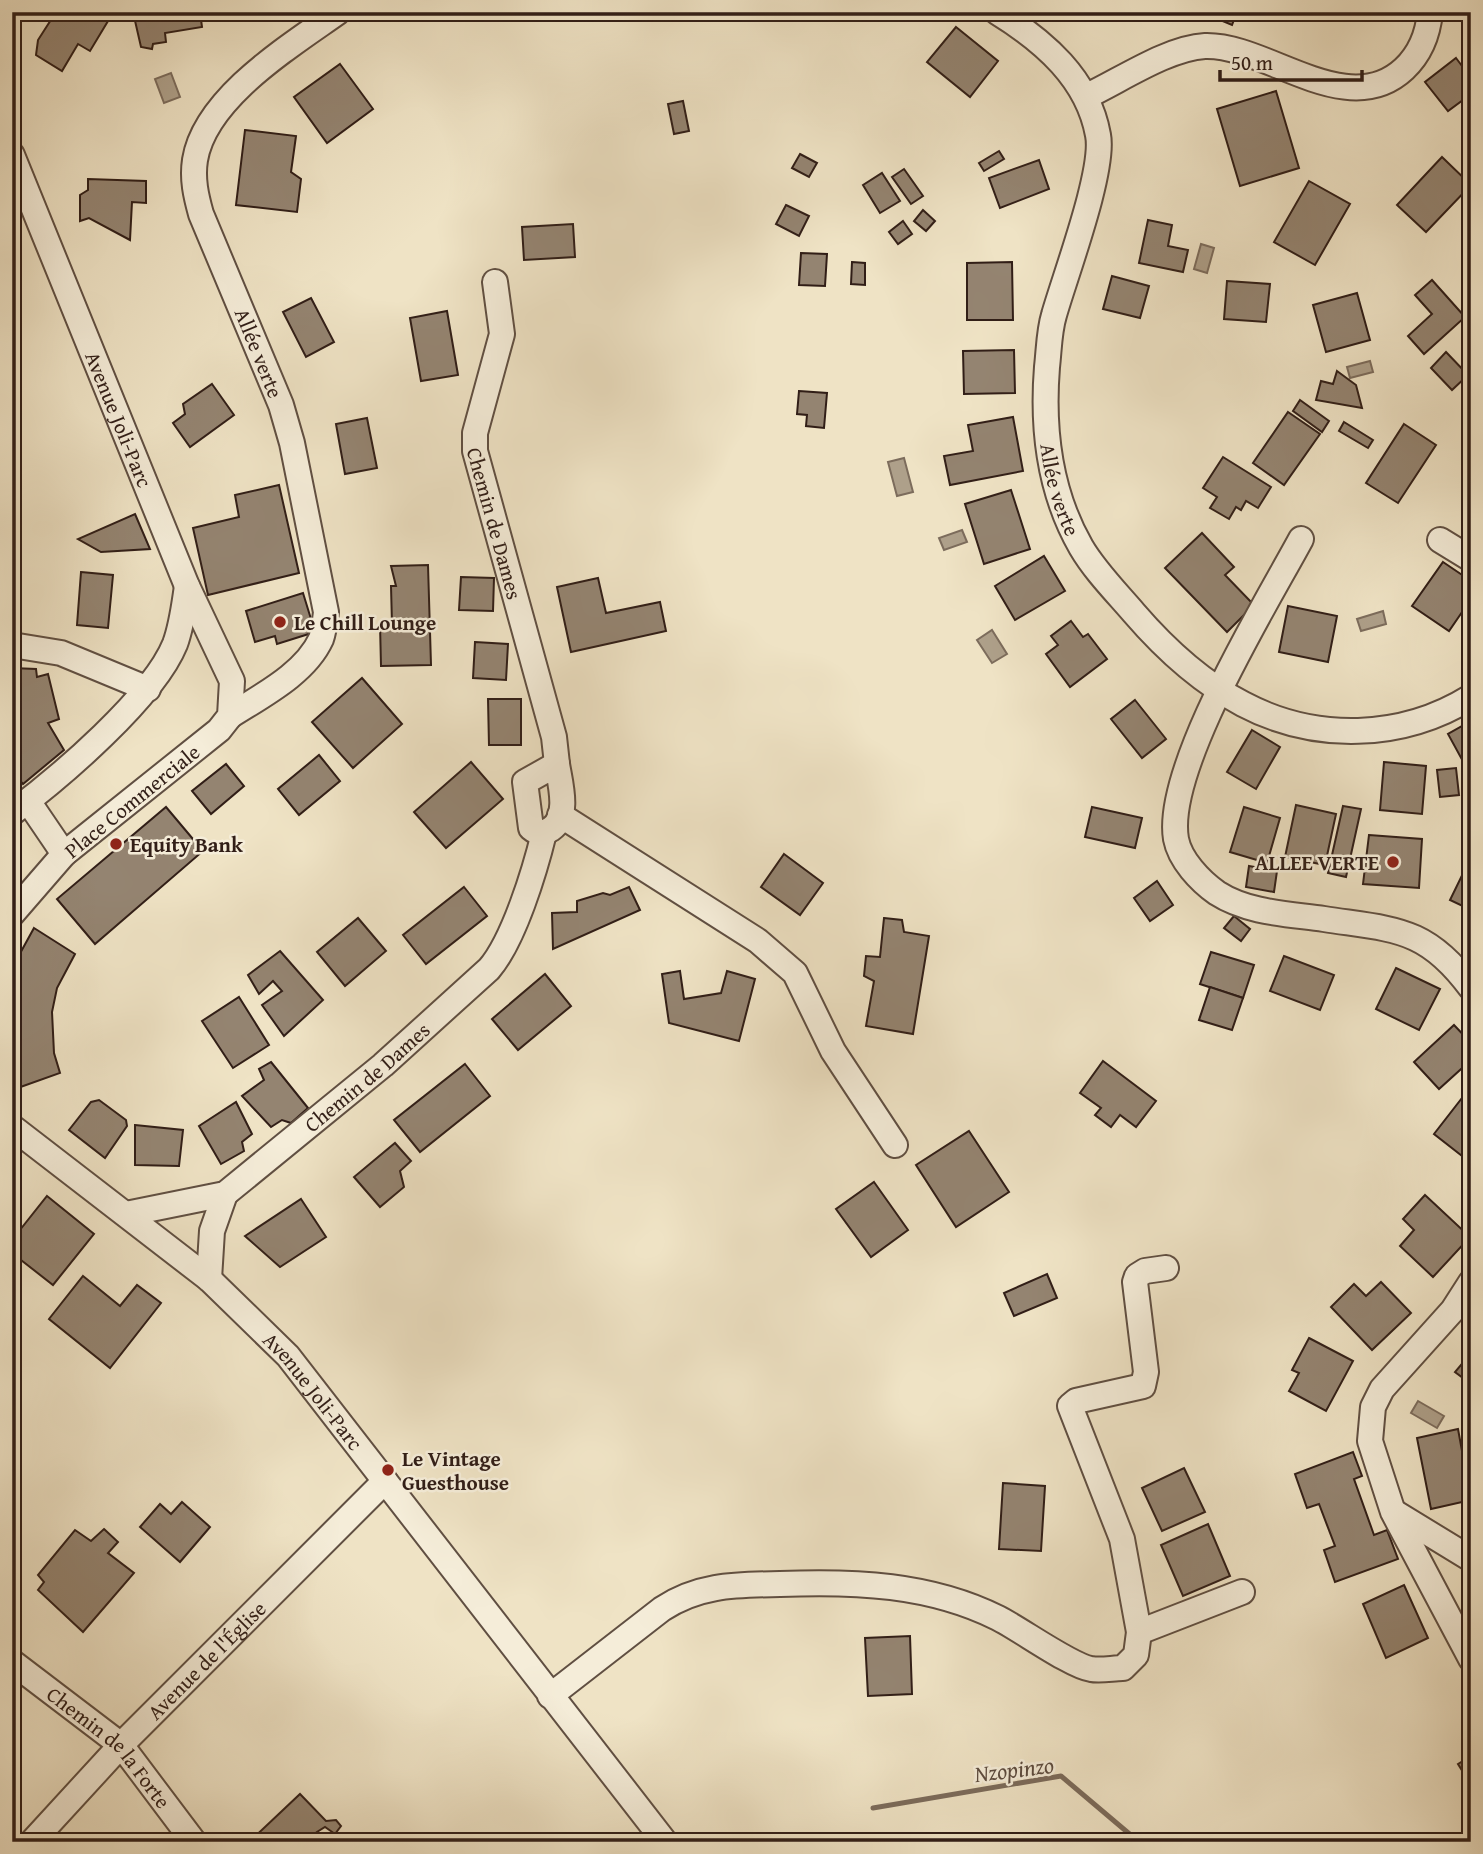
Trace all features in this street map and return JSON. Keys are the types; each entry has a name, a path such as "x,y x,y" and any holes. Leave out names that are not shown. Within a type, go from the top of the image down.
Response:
{"street":[{"name":"Allée verte","path":"230,716 284,680 305,661 321,638 326,612 288,426 201,214 193,173 195,158 211,122 244,83 338,12"},
{"name":"Allée verte","path":"997,12 1041,42 1074,77 1087,96 1099,138 1095,174 1053,317 1045,393 1049,459 1069,522 1094,565 1157,640 1219,692 1265,716 1307,727 1357,732 1401,727 1425,720 1471,697"},
{"path":"1087,96 1173,54 1209,46 1315,79 1358,87 1377,85 1397,76 1412,62 1425,40 1430,12"},
{"name":"Avenue Joli-Parc","path":"12,155 187,586 232,681 230,716"},
{"name":"Chemin de Dames","path":"225,1194 383,1065 497,960 562,794 554,737 475,451 475,433 503,330 495,282"},
{"path":"1301,539 1219,692 1187,765 1175,822 1176,840 1195,873 1217,893 1256,909 1411,935 1438,949 1471,988"},
{"path":"1440,540 1471,559"},
{"path":"64,854 20,807 148,689 174,645 182,622 187,586"},
{"path":"12,645 61,653 148,689"},
{"name":"Place Commerciale","path":"12,914 64,854 219,730 230,716"},
{"path":"557,764 525,782 531,828 552,824 758,941 785,962 794,973 833,1051 895,1145"},
{"name":"Avenue Joli-Parc","path":"12,1127 209,1279 301,1370 665,1842"},
{"path":"126,1214 225,1194"},
{"path":"209,1279 212,1231 225,1194"},
{"path":"550,1696 681,1596 718,1586 836,1582 880,1585 937,1595 998,1618 1090,1669 1123,1668 1136,1655 1139,1632 1119,1526 1070,1406 1076,1401 1143,1386 1146,1372 1135,1282 1137,1276 1145,1271 1166,1268"},
{"path":"1471,1282 1453,1310 1382,1389 1373,1407 1370,1441 1393,1512 1471,1659"},
{"name":"Avenue de l'Église","path":"32,1842 121,1745 385,1481"},
{"path":"1393,1512 1471,1559"},
{"path":"1139,1632 1242,1592"},
{"name":"Chemin de la Forte","path":"12,1662 121,1745 194,1842"}],"shaded area":[{"path":"171,73 180,97 164,103 155,79"},
{"path":"1201,244 1214,248 1207,273 1194,269"},
{"path":"1370,361 1373,372 1350,378 1347,367"},
{"path":"904,458 913,492 897,496 888,462"},
{"path":"962,530 967,542 944,550 939,538"},
{"path":"1383,611 1386,624 1361,631 1357,619"},
{"path":"992,630 1007,654 992,663 977,640"},
{"path":"1418,1401 1444,1416 1437,1428 1411,1413"}],"building":[{"path":"56,12 94,12 108,21 90,51 78,44 62,71 36,55 38,40"},
{"path":"133,12 200,12 202,27 165,33 166,42 153,44 152,49 141,47"},
{"path":"508,12 533,12 510,20"},
{"path":"1201,12 1237,12 1232,25"},
{"path":"1460,12 1471,12 1471,21 1469,22"},
{"path":"956,27 998,61 970,97 927,62"},
{"path":"1456,58 1471,78 1471,94 1448,111 1425,82"},
{"path":"340,64 373,109 327,143 294,97"},
{"path":"1276,91 1299,168 1240,186 1217,109"},
{"path":"683,101 689,131 674,134 668,104"},
{"path":"245,130 296,136 291,172 301,179 297,212 236,205"},
{"path":"999,151 1004,159 984,171 979,163"},
{"path":"800,154 817,163 809,177 792,168"},
{"path":"1442,157 1471,185 1426,232 1397,205"},
{"path":"1039,160 1049,189 1000,208 989,178"},
{"path":"904,169 923,196 911,204 892,177"},
{"path":"882,173 900,201 880,213 863,185"},
{"path":"88,179 146,181 146,203 132,202 130,240 89,218 80,221 80,195 88,190"},
{"path":"1309,181 1350,204 1315,265 1274,242"},
{"path":"786,205 809,216 799,236 776,224"},
{"path":"923,210 935,221 926,231 914,221"},
{"path":"1148,220 1172,225 1168,246 1188,250 1183,272 1139,263"},
{"path":"903,221 912,234 898,244 889,232"},
{"path":"573,224 575,257 524,260 522,227"},
{"path":"801,253 827,254 825,286 799,285"},
{"path":"852,262 865,263 865,285 851,284"},
{"path":"1012,262 1013,320 967,320 967,263"},
{"path":"1112,276 1149,286 1140,318 1103,309"},
{"path":"1432,280 1465,317 1424,354 1408,336 1432,314 1415,295"},
{"path":"1227,281 1270,284 1266,322 1224,319"},
{"path":"1357,293 1370,340 1326,352 1313,305"},
{"path":"311,298 334,342 306,357 283,312"},
{"path":"447,311 458,375 421,381 410,318"},
{"path":"1014,350 1015,393 964,394 963,351"},
{"path":"1446,352 1468,375 1452,390 1431,368"},
{"path":"1337,371 1356,385 1362,408 1316,400 1321,381 1333,384"},
{"path":"212,384 234,415 190,447 173,423 185,414 183,404"},
{"path":"799,391 827,393 824,428 806,426 807,415 797,414"},
{"path":"1300,400 1329,421 1322,432 1293,411"},
{"path":"1288,412 1320,434 1284,485 1253,463"},
{"path":"1013,417 1023,471 950,485 944,456 973,451 968,425"},
{"path":"367,418 377,468 345,474 336,424"},
{"path":"1344,422 1373,440 1368,448 1339,431"},
{"path":"1404,424 1436,445 1398,503 1366,483"},
{"path":"1223,457 1271,487 1258,508 1246,501 1241,510 1236,507 1229,519 1210,508 1217,497 1203,488"},
{"path":"279,485 299,573 208,595 193,528 239,517 235,495"},
{"path":"1011,490 1030,549 984,564 965,504"},
{"path":"135,514 150,549 101,552 78,539"},
{"path":"1202,533 1234,567 1225,575 1254,605 1227,632 1165,568"},
{"path":"1044,556 1065,591 1015,620 995,586"},
{"path":"1443,562 1471,581 1471,599 1449,631 1412,606"},
{"path":"428,565 431,665 381,666 380,624 392,624 391,586 396,586 391,566"},
{"path":"81,572 113,575 108,628 77,625"},
{"path":"461,577 494,578 493,611 459,610"},
{"path":"598,578 606,613 660,602 666,631 571,652 557,587"},
{"name":"Le Chill Lounge","path":"303,593 315,632 277,644 275,636 255,642 246,611"},
{"path":"1288,606 1337,616 1328,662 1279,652"},
{"path":"1071,621 1083,637 1088,634 1107,659 1070,687 1046,654 1058,645 1051,636"},
{"path":"475,642 508,644 506,680 473,678"},
{"path":"12,668 36,669 37,677 48,674 59,719 48,723 64,750 23,784 12,770"},
{"path":"362,678 402,724 353,768 312,722"},
{"path":"488,699 521,699 521,745 489,745"},
{"path":"1135,700 1166,739 1142,758 1111,719"},
{"path":"1471,721 1471,761 1465,765 1448,734"},
{"path":"1252,730 1280,747 1256,789 1227,772"},
{"path":"319,755 340,781 299,815 278,789"},
{"path":"471,762 503,799 446,848 414,812"},
{"path":"1384,762 1426,766 1422,814 1380,810"},
{"path":"226,764 244,786 211,814 192,791"},
{"path":"1456,768 1459,795 1440,797 1437,770"},
{"path":"1296,805 1336,814 1325,865 1285,857"},
{"path":"1343,806 1361,809 1346,877 1328,873"},
{"path":"166,807 203,851 95,944 57,899"},
{"path":"1092,807 1142,818 1135,848 1085,837"},
{"path":"1244,807 1280,818 1267,863 1230,852"},
{"name":"ALLEE VERTE","path":"1369,835 1422,839 1419,888 1363,884"},
{"path":"784,854 823,883 800,915 761,887"},
{"path":"1471,857 1471,910 1450,900"},
{"path":"1249,866 1277,871 1274,892 1246,887"},
{"path":"1157,881 1173,905 1150,921 1134,898"},
{"path":"464,887 487,916 426,964 403,935"},
{"path":"629,887 640,910 553,949 552,913 577,912 577,901 603,893 610,895"},
{"path":"1234,916 1250,929 1241,941 1224,928"},
{"path":"358,918 386,951 345,986 317,952"},
{"path":"884,918 902,920 904,932 929,936 913,1034 866,1026 874,981 864,976 866,956 880,957"},
{"path":"34,928 75,954 57,988 52,1012 54,1053 60,1073 12,1090 12,968"},
{"path":"280,951 323,1000 284,1036 262,1005 282,991 273,981 259,994 248,975"},
{"path":"1211,952 1254,965 1243,998 1200,984"},
{"path":"1284,956 1334,975 1320,1010 1270,991"},
{"path":"1396,968 1440,989 1419,1030 1376,1009"},
{"path":"680,971 684,999 721,993 727,971 755,979 739,1041 669,1023 662,974"},
{"path":"545,974 571,1006 518,1050 492,1019"},
{"path":"1210,987 1243,998 1232,1030 1199,1020"},
{"path":"239,997 269,1045 233,1068 202,1021"},
{"path":"1454,1025 1471,1043 1471,1060 1439,1089 1414,1062"},
{"path":"1103,1061 1156,1101 1136,1127 1120,1115 1111,1127 1095,1115 1101,1108 1080,1093"},
{"path":"271,1062 308,1108 291,1123 282,1120 271,1127 242,1096 264,1080 259,1069"},
{"path":"465,1064 490,1096 420,1152 394,1120"},
{"path":"1469,1089 1471,1090 1471,1163 1434,1134"},
{"path":"99,1100 126,1120 127,1126 105,1158 69,1130 91,1102"},
{"path":"236,1102 252,1134 242,1142 244,1151 221,1164 199,1126"},
{"path":"135,1125 183,1130 179,1166 135,1165"},
{"path":"969,1131 1009,1192 956,1227 916,1165"},
{"path":"395,1143 411,1161 400,1171 404,1187 380,1207 354,1177"},
{"path":"874,1182 908,1230 871,1257 836,1209"},
{"path":"1425,1195 1470,1237 1433,1277 1400,1246 1414,1230 1403,1219"},
{"path":"47,1196 94,1234 53,1285 12,1253 12,1240"},
{"path":"301,1199 326,1237 280,1267 245,1236"},
{"path":"1047,1274 1057,1298 1014,1316 1004,1293"},
{"path":"83,1276 120,1306 137,1285 161,1303 110,1368 49,1319"},
{"path":"1381,1282 1411,1313 1372,1350 1331,1307 1354,1284 1366,1296"},
{"path":"1309,1338 1353,1361 1326,1411 1289,1391 1299,1373 1292,1370"},
{"path":"1471,1353 1471,1384 1455,1372"},
{"path":"1458,1429 1471,1500 1431,1509 1417,1438"},
{"path":"1353,1452 1362,1476 1354,1479 1374,1535 1387,1530 1398,1559 1335,1582 1324,1550 1335,1546 1319,1504 1307,1508 1295,1474"},
{"path":"1184,1468 1205,1512 1162,1531 1142,1488"},
{"path":"1003,1483 1045,1486 1041,1551 999,1549"},
{"path":"182,1502 210,1527 180,1562 140,1527 160,1504 171,1514"},
{"path":"1208,1524 1230,1576 1183,1596 1161,1545"},
{"path":"104,1529 118,1542 108,1553 134,1573 83,1632 38,1590 44,1582 38,1575 75,1530 91,1541"},
{"path":"1404,1585 1428,1638 1386,1658 1363,1604"},
{"path":"910,1636 912,1694 868,1696 865,1638"},
{"path":"1471,1756 1471,1785 1458,1764"},
{"path":"300,1794 326,1821 336,1820 341,1826 335,1834 325,1827 317,1832 325,1842 249,1842"}],"waterway":[{"name":"Nzopinzo","path":"873,1808 1061,1776 1139,1842"}],"place":[{"name":"Le Chill Lounge","path":"280,622"},
{"name":"Equity Bank","path":"116,844"},
{"name":"ALLEE VERTE","path":"1393,862"},
{"name":"Le Vintage Guesthouse","path":"388,1470"}]}
